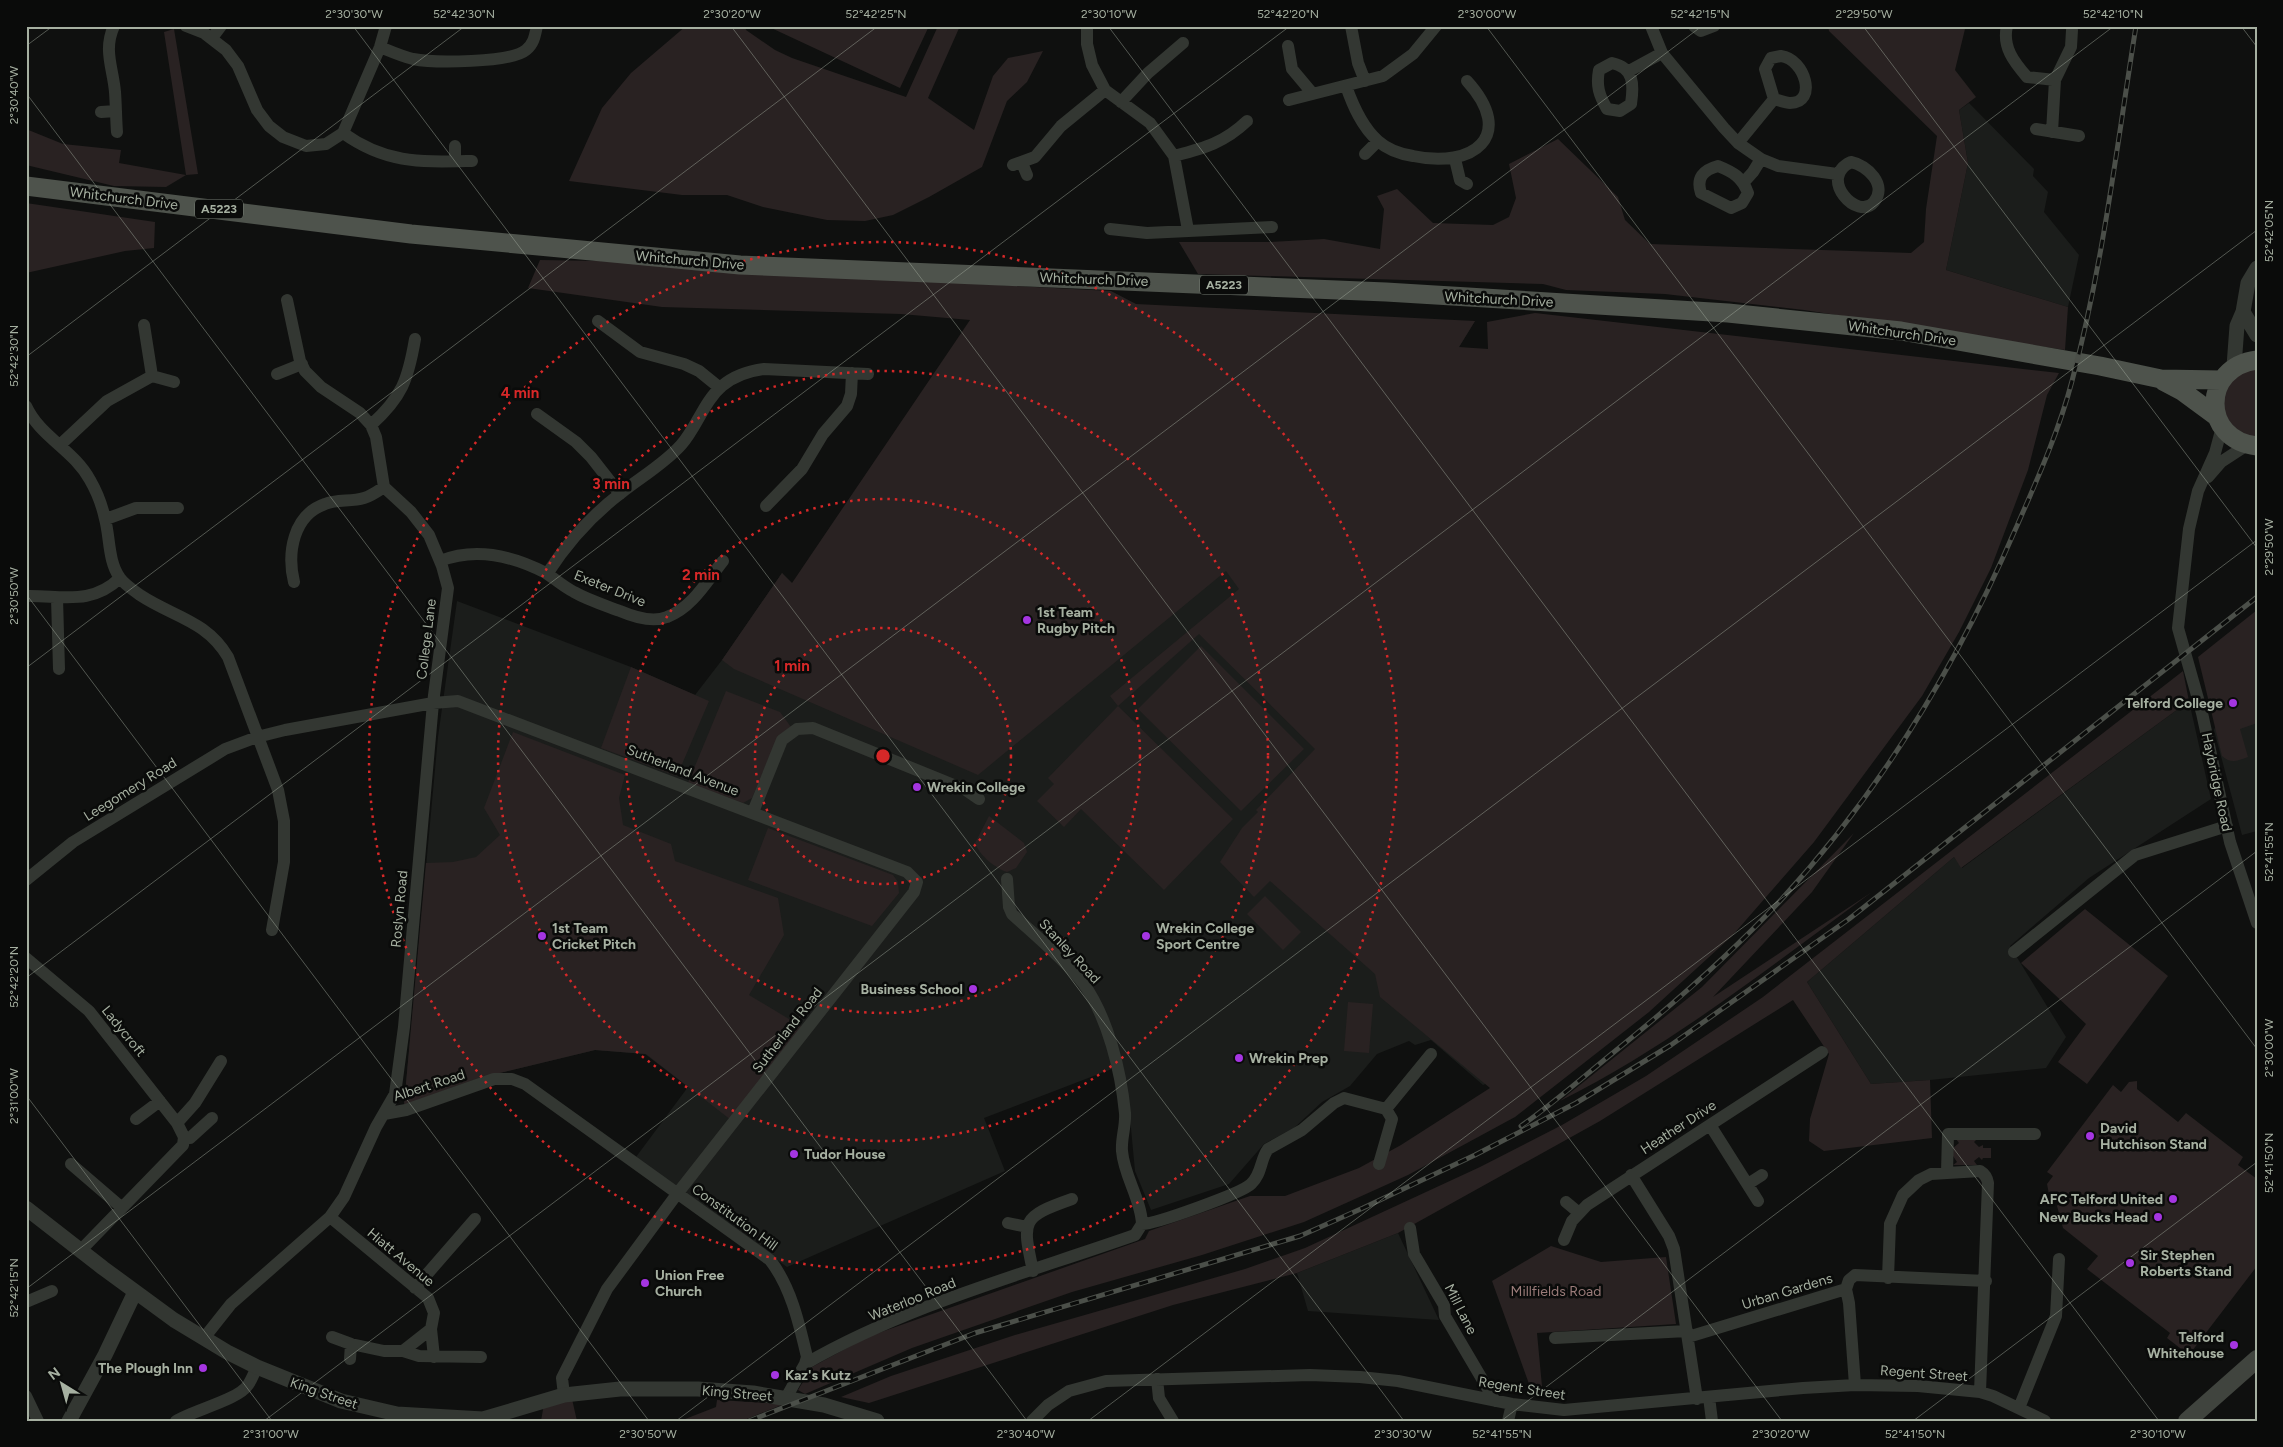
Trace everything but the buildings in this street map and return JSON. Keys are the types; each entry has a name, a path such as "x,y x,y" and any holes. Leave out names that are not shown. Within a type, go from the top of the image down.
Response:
{"main road":[{"name":"Whitchurch Drive","path":"26,186 411,234 740,265 1386,292 1728,313 1901,331 2094,365 2161,379 2227,373 2257,360"},
{"path":"2219,422 2215,397 2227,373"},
{"name":"Whitchurch Drive","path":"2161,379 2182,391 2219,422 2233,439 2252,446"},
{"path":"2187,1421 2257,1358"}],"street":[{"path":"114,26 110,35 108,56 115,90 117,132"},
{"path":"186,26 212,38 226,50 238,66 257,110 269,126 283,137 306,146 326,144 343,133 380,47 386,26"},
{"path":"212,38 221,26"},
{"path":"380,47 412,59 443,62 514,57 526,51 533,43 537,26"},
{"path":"1087,26 1086,44 1092,65 1106,90 1150,123 1174,156 1188,230"},
{"path":"1351,26 1358,63 1365,81"},
{"path":"1289,100 1383,76 1398,66 1423,44 1436,26"},
{"path":"1651,26 1662,52 1724,128 1738,142 1761,159 1778,166 1837,174"},
{"path":"1694,26 1701,31 1714,26"},
{"path":"2007,26 2004,38 2014,62 2027,77 2055,80"},
{"path":"2052,132 2055,80 2071,47 2072,30"},
{"path":"1121,102 1148,73 1183,43"},
{"path":"1288,46 1292,69 1312,94"},
{"path":"1629,71 1662,52"},
{"path":"1346,86 1351,101 1363,123 1378,142 1402,154 1422,158 1455,159 1467,156 1484,142 1490,126 1482,99 1468,81"},
{"path":"1027,175 1018,164 1034,156 1061,126 1106,90"},
{"path":"1738,142 1774,99"},
{"path":"101,112 116,111"},
{"path":"1174,156 1216,144 1234,134 1247,120"},
{"path":"2036,129 2079,136"},
{"path":"343,133 381,154 424,163 472,161"},
{"path":"1365,154 1378,142"},
{"path":"455,146 455,161"},
{"path":"1455,159 1460,180 1467,184"},
{"path":"1744,182 1761,159"},
{"path":"1110,229 1147,233 1272,227"},
{"path":"2227,373 2237,326 2243,312 2248,283 2257,268"},
{"path":"287,300 302,364 311,379 351,406 371,425 376,437 384,487 364,498 327,503 312,510 307,515 296,529 292,547 294,582"},
{"path":"2243,312 2257,335"},
{"path":"598,321 640,352 684,364 699,372 720,388"},
{"path":"144,325 152,376"},
{"path":"371,425 390,408 400,392 410,370 415,339"},
{"path":"277,374 302,364"},
{"path":"547,574 572,539 620,494 681,446 693,431 710,400 732,378 747,371 764,369 868,374"},
{"path":"766,506 802,469 823,434 847,406 852,373"},
{"path":"60,445 107,401 152,376 174,382"},
{"path":"27,411 36,423 60,445 89,478 99,497 106,519 114,564 120,578 144,597 191,620 217,640 228,657 278,790 284,821 284,862 272,930"},
{"path":"537,414 576,442 591,457 620,494"},
{"path":"2198,491 2215,453 2219,422"},
{"path":"2198,491 2221,462 2252,446"},
{"name":"College Lane","path":"384,487 420,522 440,561 448,588 433,703"},
{"name":"Haybridge Road","path":"2198,491 2185,552 2178,628 2196,690 2230,842 2257,923"},
{"path":"106,519 136,508 178,508"},
{"name":"Exeter Drive","path":"440,561 456,554 488,554 522,562 547,574 572,592 633,617 649,619 666,618 682,609 723,561"},
{"path":"26,596 88,597 120,578"},
{"path":"57,598 59,670"},
{"name":"Sutherland Avenue","path":"433,703 458,701 899,868 907,872 917,882"},
{"name":"Leegomery Road","path":"26,880 73,842 114,818 147,795 225,750 257,737 433,703"},
{"name":"Roslyn Road","path":"384,1114 395,1094 400,1066 433,703"},
{"path":"754,812 782,740 797,729 813,728 966,790 979,799"},
{"path":"2014,952 2135,855 2228,827"},
{"name":"Stanley Road","path":"1007,879 1009,907 1012,914 1082,982 1096,1004 1114,1058 1123,1099 1126,1123 1122,1151 1141,1212 1142,1224"},
{"name":"Sutherland Road","path":"677,1194 914,892 917,882"},
{"name":"Ladycroft","path":"26,958 89,1010 177,1123 184,1137"},
{"name":"Heather Drive","path":"1564,1240 1578,1212 1631,1175 1822,1052"},
{"path":"1386,1109 1431,1054"},
{"path":"177,1123 195,1103 221,1061"},
{"name":"Albert Road","path":"204,1338 231,1304 330,1217 344,1198 376,1127 384,1114 406,1110 494,1079 512,1079 525,1084 677,1194"},
{"path":"1142,1224 1245,1189 1259,1174 1264,1154 1268,1149 1302,1130 1334,1103 1344,1098 1386,1109 1392,1119 1379,1164"},
{"path":"140,1112 160,1102"},
{"path":"81,1250 183,1145 184,1137 190,1138 212,1118"},
{"path":"1710,1125 1758,1201"},
{"path":"1947,1172 1948,1134 2035,1134"},
{"path":"71,1164 121,1207"},
{"path":"1888,1278 1890,1224 1904,1195 1919,1180 1931,1174 1980,1171 1987,1178 1986,1281 1980,1392"},
{"path":"1631,1175 1669,1236 1674,1249 1688,1334 1703,1398 1712,1421"},
{"path":"1748,1184 1762,1175"},
{"name":"Constitution Hill","path":"564,1395 562,1378 607,1289 677,1194 770,1260 788,1290 806,1355 806,1364"},
{"path":"1033,1271 1026,1237 1027,1227 1036,1213 1072,1200"},
{"path":"1566,1202 1578,1212"},
{"name":"King Street","path":"26,1208 135,1292 204,1338 257,1367 341,1401 397,1414 475,1419 493,1418 564,1395 620,1389 698,1390 786,1398 854,1413 877,1421"},
{"name":"Hiatt Avenue","path":"330,1217 415,1288 431,1304 434,1313 431,1329 434,1357"},
{"path":"415,1288 475,1219"},
{"path":"1008,1223 1027,1227"},
{"name":"Waterloo Road","path":"806,1364 864,1334 971,1291 1135,1235 1142,1224"},
{"name":"Mill Lane","path":"1410,1228 1414,1254 1444,1305 1445,1316 1495,1400"},
{"path":"2019,1408 2056,1316 2060,1259"},
{"name":"Urban Gardens","path":"1554,1338 1688,1334 1846,1290 1848,1280 1855,1275 1986,1281"},
{"path":"1846,1290 1849,1303 1855,1385"},
{"path":"28,1296 52,1291"},
{"path":"69,1421 105,1355 135,1292"},
{"path":"403,1351 431,1329"},
{"path":"335,1338 351,1344 384,1351 403,1351 419,1356 481,1356"},
{"path":"350,1359 351,1344"},
{"path":"786,1398 806,1364"},
{"path":"176,1421 191,1412 237,1396 248,1386 257,1367"},
{"name":"Regent Street","path":"1032,1421 1048,1405 1069,1391 1106,1381 1310,1376 1360,1377 1440,1388 1512,1404 1576,1410 1855,1385 1918,1386 1980,1392 2045,1421"},
{"path":"1157,1379 1159,1398 1173,1421"},
{"path":"26,1396 38,1421"},
{"path":"1508,1421 1512,1404"}],"shaded area":[{"path":"1969,103 2034,169 2033,176 2048,192 2044,212 2079,255 2068,307 1946,270 1968,163 1959,110"},
{"name":"Wrekin College","path":"1475,321 1459,347 1461,862 1499,1078 1483,1085 1431,1040 1415,1045 1409,1041 1377,1054 1350,1086 1322,1102 1294,1128 1264,1144 1229,1184 1151,1210 1135,1171 1130,1118 1117,1067 984,1118 1005,1171 787,1267 636,1157 688,1087 645,1054 595,1050 479,1078 404,1105 438,737 457,601 631,667 695,695 722,660 782,573 792,583"},
{"name":"Telford College","path":"2257,624 2257,831 2242,835 2214,730"},
{"path":"2189,701 2211,799 2089,878 2010,946 2066,1037 2046,1068 1871,1084 1807,982 1954,857 1962,868"},
{"path":"1398,1233 1439,1320 1308,1311 1297,1273"}],"green space":[{"path":"686,26 745,26 746,30 775,50 792,58 906,97 938,26 960,26 928,98 974,130 993,76 1008,58 1043,51 1027,82 1007,101 982,167 893,215 865,221 827,220 763,207 727,195 682,195 569,181 602,108 631,73"},
{"path":"767,26 929,26 900,88"},
{"path":"1828,26 1964,26 1965,29 1955,70 1976,97 1959,110 1968,163 1946,270 2068,307 2065,350 1804,310 1665,294 1566,290 1543,284 1198,274 1179,242 1269,242 1324,239 1380,249 1384,209 1377,196 1397,189 1433,223 1493,225 1509,217 1516,198 1509,164 1558,139 1618,197 1625,220 1650,244 1911,253 1924,242 1926,209 1937,136 1829,31"},
{"path":"174,29 198,174 186,175 164,32"},
{"path":"26,129 63,144 121,150 119,163 186,175 166,187 114,186 26,165"},
{"path":"26,203 155,222 154,248 125,251 26,273"},
{"path":"540,260 601,261 844,277 1111,291 1136,304 1475,321 1459,347 1488,349 1487,322 1535,313 2059,373 2047,395 2028,470 1991,568 1959,632 1922,696 1814,842 1732,936 1649,1012 1515,1117 1408,1175 1304,1222 1202,1255 1072,1292 912,1348 805,1394 798,1390 812,1367 867,1337 1145,1239 1149,1231 1250,1196 1285,1196 1359,1168 1401,1145 1490,1088 1380,997 1375,974 1270,881 1254,897 1220,862 1242,828 1258,812 1256,810 1315,749 1199,634 1118,706 1110,696 1239,589 1226,571 978,775 734,669 722,660 782,573 792,583 970,320 901,314 662,307 528,288"},
{"path":"2257,366 2257,438 2237,430 2230,423 2225,415 2223,397 2226,387 2234,375"},
{"name":"Telford College","path":"2257,610 2257,723 2240,729 2248,757 2231,761 2222,756 2198,657"},
{"path":"1201,646 1304,749 1241,811 1138,709"},
{"path":"631,667 709,701 677,776 601,748"},
{"path":"2183,671 2189,701 1961,868 1954,857 1807,982 1871,1084 1930,1080 1932,1138 1824,1151 1809,1141 1810,1119 1829,1054 1793,1000 1600,1121 1398,1233 1297,1273 1173,1305 869,1403 841,1397 891,1376 1015,1335 1245,1269 1305,1248 1480,1167 1562,1125 1646,1076 1763,997"},
{"path":"726,691 780,712 791,727 778,736 752,798 743,803 688,783"},
{"path":"1118,706 1233,819 1164,890 1081,809 1064,827 1037,801 1054,784 1048,778"},
{"path":"513,732 625,775 619,798 623,825 671,844 675,861 778,898 784,935 749,995 804,1028 731,1120 646,1054 595,1050 479,1078 404,1105 426,863 453,862 476,857 500,835 484,808"},
{"path":"989,816 1024,843 1027,852 1016,868 1007,872 988,861 975,843"},
{"path":"768,828 893,875 898,882 899,893 872,926 748,880"},
{"path":"1854,833 1812,892 1713,997 1872,892 1681,1030 1642,1055 1560,1101 1702,987"},
{"path":"1265,896 1301,932 1283,950 1247,914"},
{"path":"2085,909 2168,976 2087,1084 2058,1062 2086,1024 2021,963"},
{"path":"1348,1002 1373,1004 1369,1053 1344,1051"},
{"name":"New Bucks Head","path":"2137,1081 2137,1089 2178,1122 2186,1113 2243,1157 2238,1165 2257,1179 2257,1266 2189,1355 2167,1338 2170,1333 2087,1269 2098,1256 2063,1228 2057,1206 2060,1202 2049,1194 2047,1184 2053,1176 2047,1172 2113,1085 2121,1092 2129,1082"},
{"path":"1956,1139 1977,1139 1974,1142 1979,1147 1983,1145 1983,1148 1991,1148 1991,1158 1983,1158 1982,1160 1979,1157 1974,1161 1977,1165 1953,1165 1957,1162 1953,1156 1953,1148 1959,1143"},
{"name":"Millfields Road","path":"1551,1246 1601,1262 1666,1257 1676,1324 1537,1333 1543,1397 1533,1395 1492,1281"},
{"path":"572,1399 577,1421 541,1421 544,1404"},
{"path":"717,1400 784,1404 742,1421 680,1421 716,1407"}],"railway":[{"path":"1521,1126 1568,1090 1678,999 1740,942 1779,902 1816,860 1883,772 1942,678 1993,579 2016,528 2047,455 2067,400 2083,337 2101,249 2136,26"},
{"path":"749,1421 975,1333 1300,1236 1475,1155 1576,1103 1671,1045 1849,919 2257,597"}],"place":[{"name":"1st Team Rugby Pitch","path":"1027,620"},
{"name":"Telford College","path":"2233,703"},
{"name":"Wrekin College","path":"917,787"},
{"name":"1st Team Cricket Pitch","path":"542,936"},
{"name":"Wrekin College Sport Centre","path":"1146,936"},
{"name":"Business School","path":"973,989"},
{"name":"Wrekin Prep","path":"1239,1058"},
{"name":"David Hutchison Stand","path":"2090,1136"},
{"name":"Tudor House","path":"794,1154"},
{"name":"AFC Telford United","path":"2173,1199"},
{"name":"New Bucks Head","path":"2158,1217"},
{"name":"Sir Stephen Roberts Stand","path":"2130,1263"},
{"name":"Union Free Church","path":"645,1283"},
{"name":"Telford Whitehouse","path":"2234,1345"},
{"name":"The Plough Inn","path":"203,1368"},
{"name":"Kaz's Kutz","path":"775,1375"}]}
